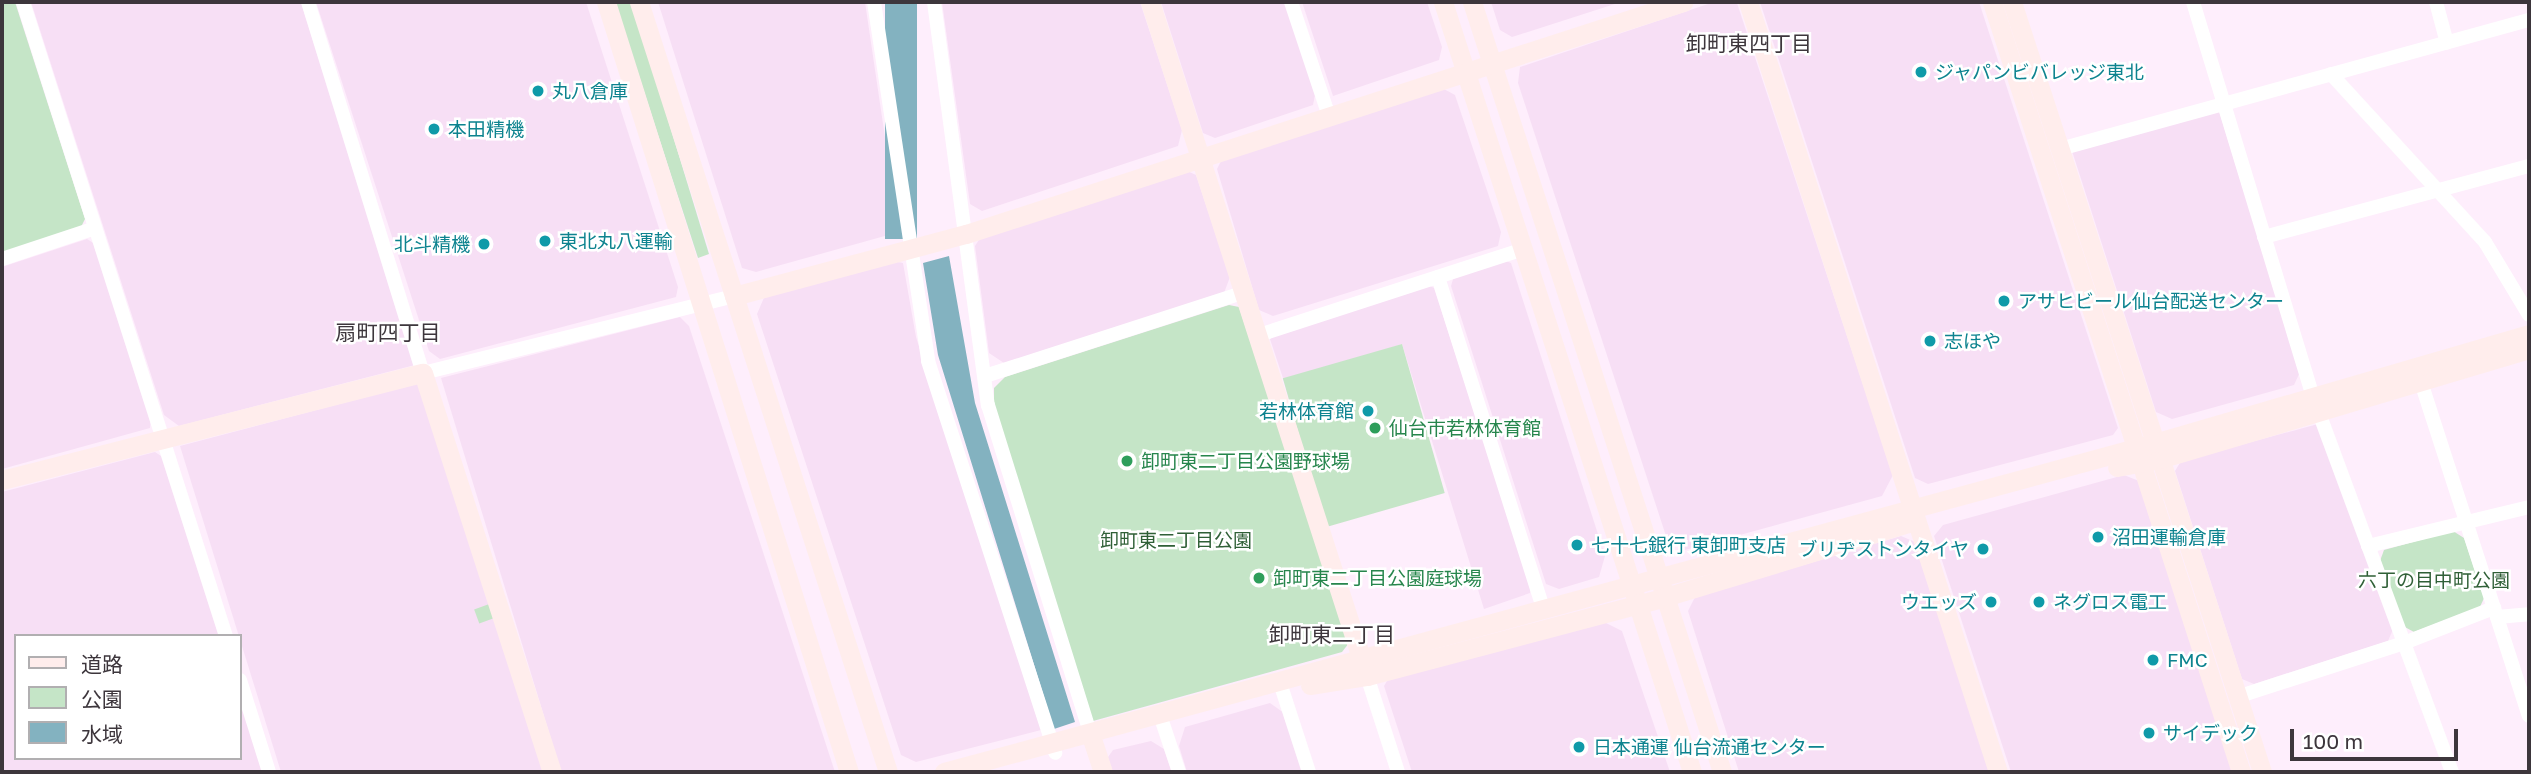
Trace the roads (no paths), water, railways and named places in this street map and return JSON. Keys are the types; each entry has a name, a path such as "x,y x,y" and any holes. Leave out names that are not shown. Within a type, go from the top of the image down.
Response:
{"street":[{"path":"23,2 225,634"},
{"path":"308,2 423,373 552,772"},
{"path":"606,2 849,772"},
{"path":"639,2 888,772"},
{"path":"874,2 928,361 1053,748"},
{"path":"934,2 988,405 1103,772"},
{"path":"1150,2 1398,772"},
{"path":"1291,2 1329,116"},
{"path":"1443,2 1692,772"},
{"path":"1472,2 1722,772"},
{"path":"2,480 702,305 966,234 1683,2"},
{"path":"1748,2 1998,772"},
{"path":"1992,2 2262,772"},
{"path":"2012,2 2060,149 2241,772"},
{"path":"2193,2 2221,104 2315,401 2452,772"},
{"path":"2436,2 2447,43"},
{"path":"2060,149 2529,20"},
{"path":"2331,74 2436,192 2486,242 2529,315"},
{"path":"2263,237 2529,166"},
{"path":"2,259 95,228"},
{"path":"1259,335 1523,249"},
{"path":"1438,277 1543,609"},
{"path":"985,376 1245,292"},
{"path":"944,772 1053,748 1364,668 1543,609 1662,588 1914,515 2148,452 2529,334"},
{"path":"2315,401 2420,379 2529,349"},
{"path":"2420,379 2529,716"},
{"path":"2368,546 2529,507"},
{"path":"1092,737 1282,690 1634,594"},
{"path":"2237,697 2495,612 2529,614"},
{"path":"242,686 269,772"},
{"path":"1282,690 1309,772"},
{"path":"1162,721 1179,772"},
{"path":"993,772 1053,748"}],"water":[{"path":"885,2 917,2 917,239 885,239"},
{"path":"949,256 975,403 1075,722 1054,729 938,355 923,263"}],"place":[{"name":"ジャパンビバレッジ東北","path":"1921,72"},
{"name":"丸八倉庫","path":"538,91"},
{"name":"本田精機","path":"434,129"},
{"name":"東北丸八運輸","path":"545,241"},
{"name":"北斗精機","path":"484,244"},
{"name":"アサヒビール仙台配送センター","path":"2004,301"},
{"name":"志ほや","path":"1930,341"},
{"name":"若林体育館","path":"1368,411"},
{"name":"仙台市若林体育館","path":"1375,428"},
{"name":"卸町東二丁目公園野球場","path":"1127,461"},
{"name":"沼田運輸倉庫","path":"2098,537"},
{"name":"七十七銀行 東卸町支店","path":"1577,545"},
{"name":"ブリヂストンタイヤ","path":"1983,549"},
{"name":"卸町東二丁目公園庭球場","path":"1259,578"},
{"name":"ウエッズ","path":"1991,602"},
{"name":"ネグロス電工","path":"2039,602"},
{"name":"FMC","path":"2153,660"},
{"name":"サイデック","path":"2149,733"},
{"name":"日本通運 仙台流通センター","path":"1579,747"}],"district":[{"name":"卸町東四丁目","path":"1749,43"},
{"name":"扇町四丁目","path":"388,332"},
{"name":"卸町東二丁目","path":"1332,634"}],"park label":[{"name":"卸町東二丁目公園","path":"1176,540"},
{"name":"六丁の目中町公園","path":"2434,580"}]}
